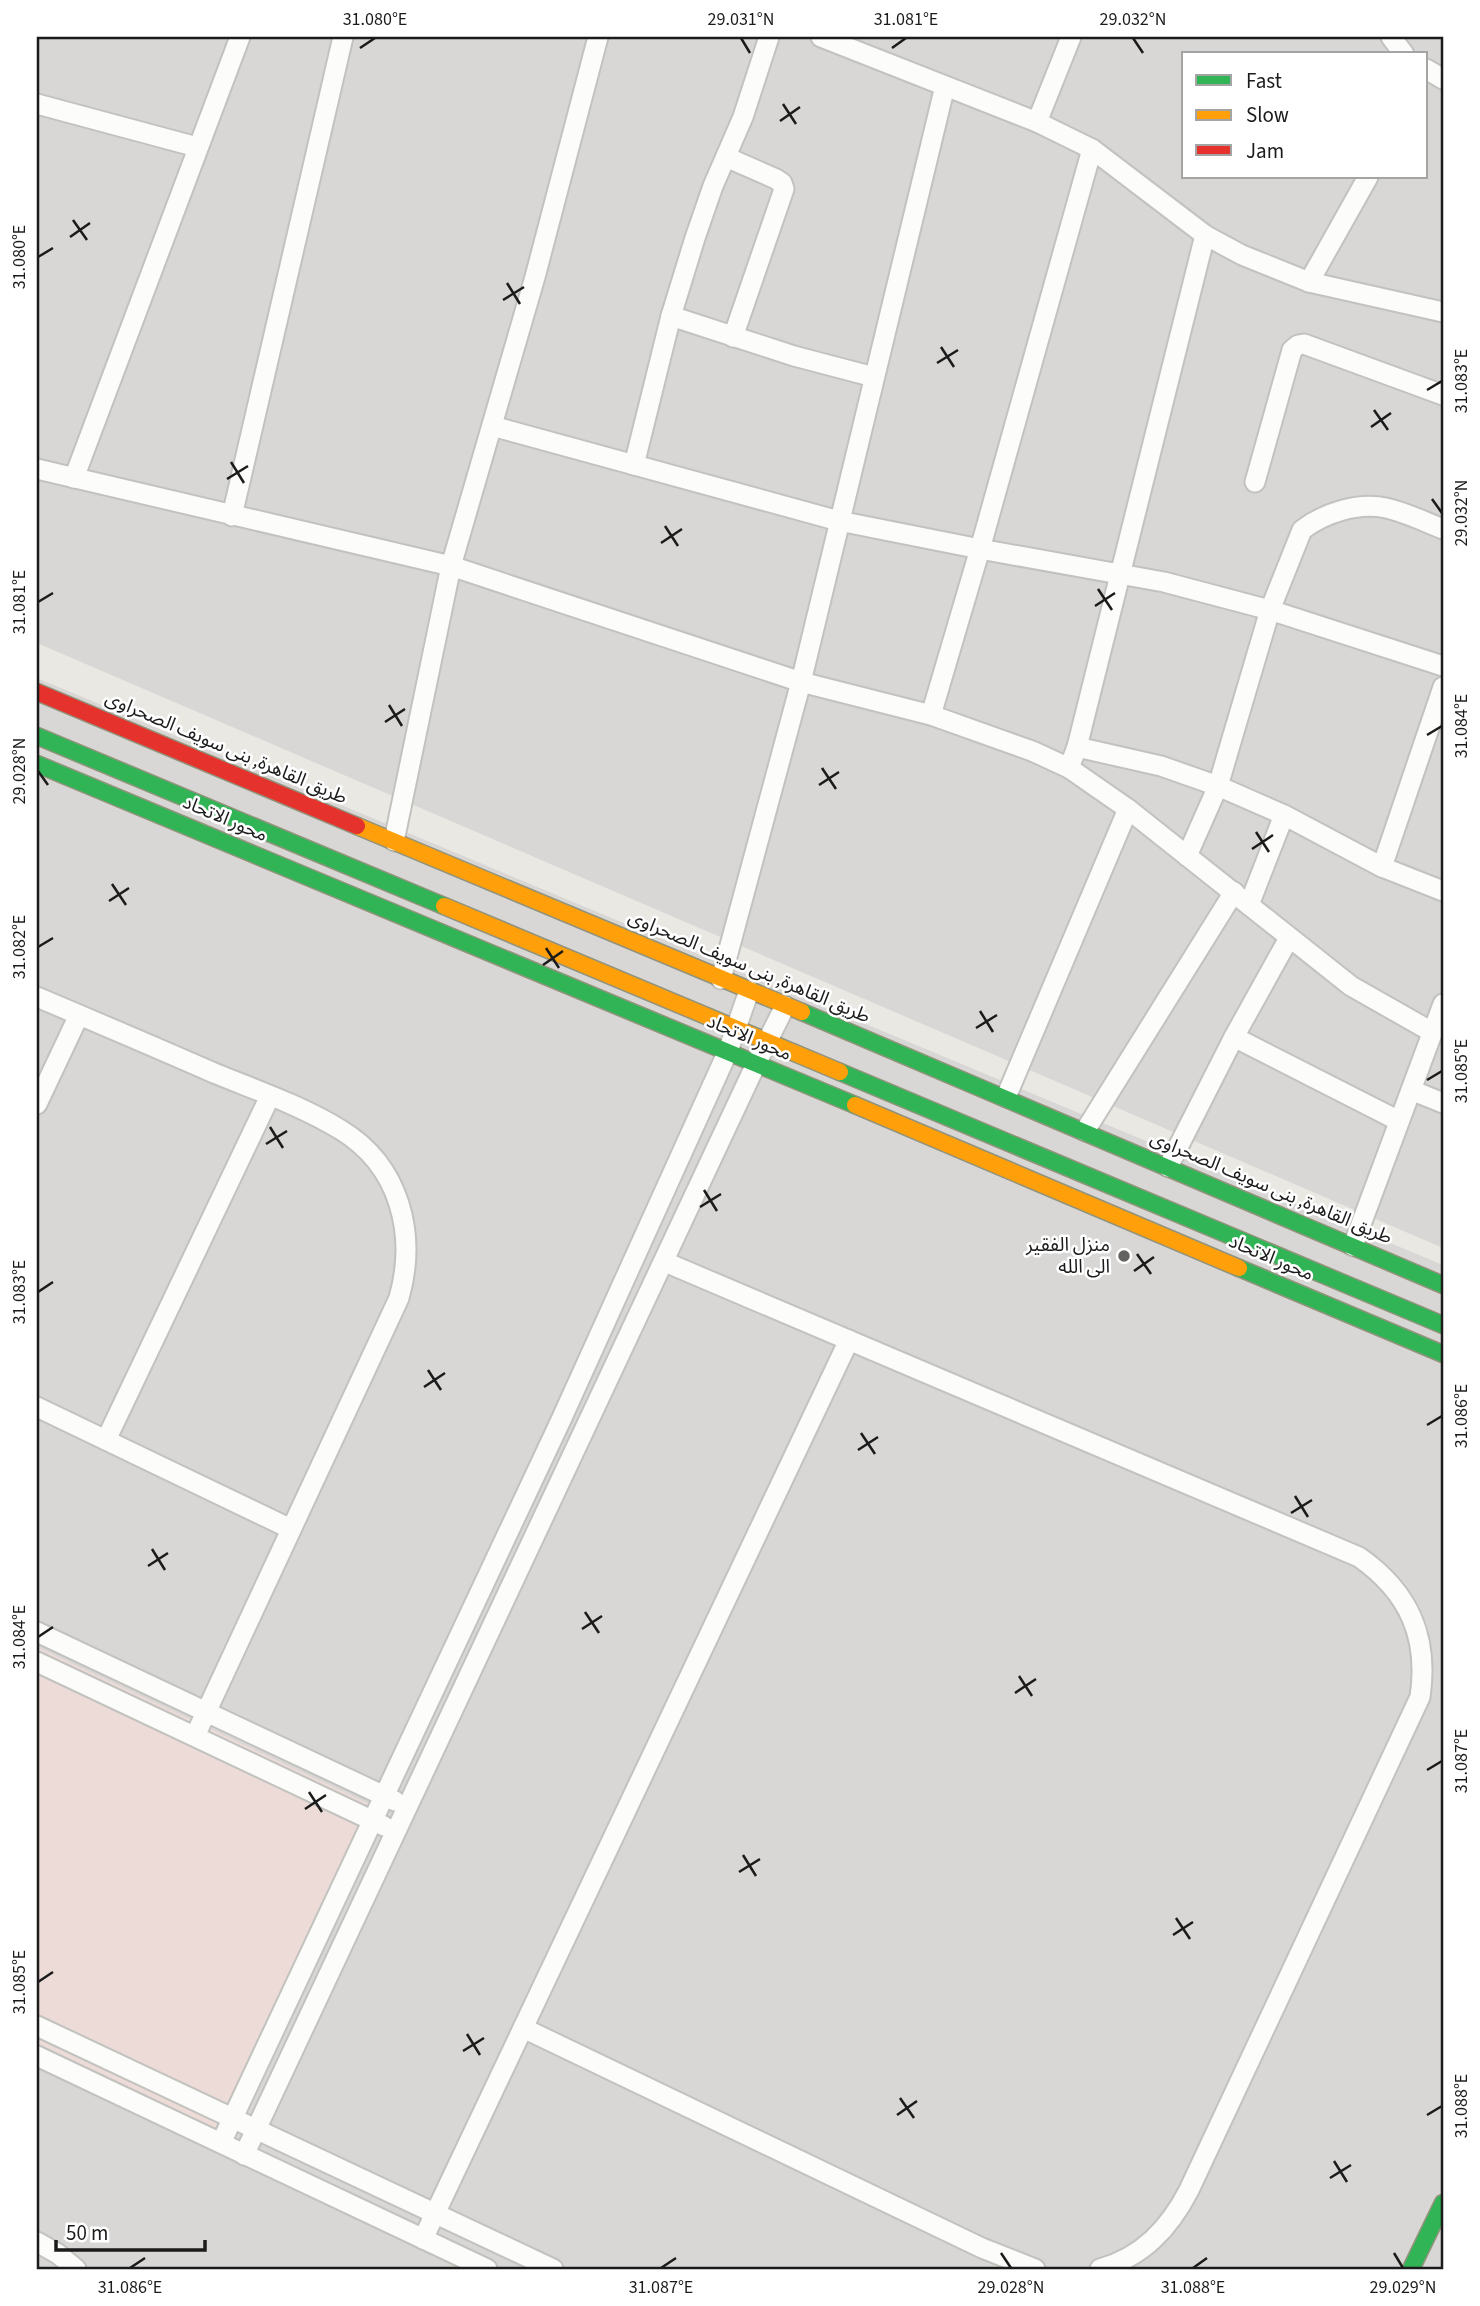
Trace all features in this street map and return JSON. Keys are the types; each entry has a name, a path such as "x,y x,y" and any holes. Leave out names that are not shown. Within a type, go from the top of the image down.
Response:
{"street":[{"path":"74,478 240,37"},
{"path":"232,516 343,37"},
{"path":"394,842 451,566 535,278 598,37"},
{"path":"634,465 671,316 699,225 743,117 769,37"},
{"path":"821,37 843,41 945,86 1037,122 1092,149 1205,235 1281,272 1309,282 1443,312"},
{"path":"1037,122 1071,37"},
{"path":"1391,37 1402,52"},
{"path":"721,979 801,681 945,86"},
{"path":"37,104 197,147"},
{"path":"931,715 981,549 1092,149"},
{"path":"726,157 776,179 782,183 784,189 733,337"},
{"path":"1309,282 1367,178"},
{"path":"1069,768 1077,747 1205,235"},
{"path":"671,316 733,337 874,377"},
{"path":"1255,482 1292,351 1298,345 1304,344 1443,395"},
{"path":"492,426 839,521 1164,582 1270,610 1443,666"},
{"path":"37,469 451,566 801,681 931,715 1032,751 1069,768 1128,810 1351,986 1432,1032"},
{"path":"1186,856 1217,786 1270,610 1302,530 1312,522 1333,513 1363,506 1386,508 1443,529"},
{"path":"1382,867 1443,687"},
{"name":"طريق القاهرة, بنى سويف الصحراوى","path":"37,692 1006,1097 1443,1284"},
{"name":"محور الاتحاد","path":"37,736 1443,1325"},
{"path":"1077,747 1161,766 1217,786 1284,815 1382,867 1443,891"},
{"name":"محور الاتحاد","path":"37,764 728,1051 1443,1354"},
{"path":"1006,1097 1128,810"},
{"path":"1249,905 1284,815"},
{"path":"1085,1131 1234,892"},
{"path":"1168,1167 1234,1037 1289,938"},
{"path":"221,2143 569,1402 728,1051 749,991"},
{"path":"37,997 270,1096 342,1130 371,1155 393,1186 400,1204 407,1242 404,1280 399,1298 195,1736"},
{"path":"1353,1246 1443,1004"},
{"path":"244,2155 756,1063 786,1006"},
{"path":"37,1104 79,1015"},
{"path":"1234,1037 1399,1121"},
{"path":"1411,1090 1443,1103"},
{"path":"106,1440 270,1096"},
{"path":"665,1262 1359,1557 1399,1593 1412,1617 1421,1643 1423,1661 1420,1697 1180,2208 1154,2240 1139,2252 1100,2269"},
{"path":"423,2239 849,1340"},
{"path":"37,1407 291,1529"},
{"path":"37,1632 408,1807"},
{"path":"37,1662 396,1832"},
{"path":"37,2026 553,2269"},
{"path":"523,2028 982,2248 1035,2269"},
{"path":"37,2056 486,2269"},
{"path":"1411,2269 1443,2203"},
{"path":"37,2242 76,2269"}],"shaded area":[{"path":"37,37 1443,37 1443,1248 37,643"},
{"path":"37,678 1443,1265 1443,2269 37,2269"},
{"path":"37,1647 388,1813 236,2138 37,2043"}],"traffic: fast":[{"path":"37,736 444,906"},
{"path":"37,764 855,1105"},
{"path":"802,1012 1443,1285"},
{"path":"840,1072 1443,1325"},
{"path":"1239,1268 1443,1354"},
{"path":"1411,2269 1443,2203"}],"traffic: slow":[{"path":"357,826 802,1012"},
{"path":"444,906 840,1072"},
{"path":"855,1105 1239,1268"}],"traffic: jam":[{"path":"37,692 357,826"}],"place":[{"name":"منزل الفقير الى الله","path":"1124,1256"}]}
